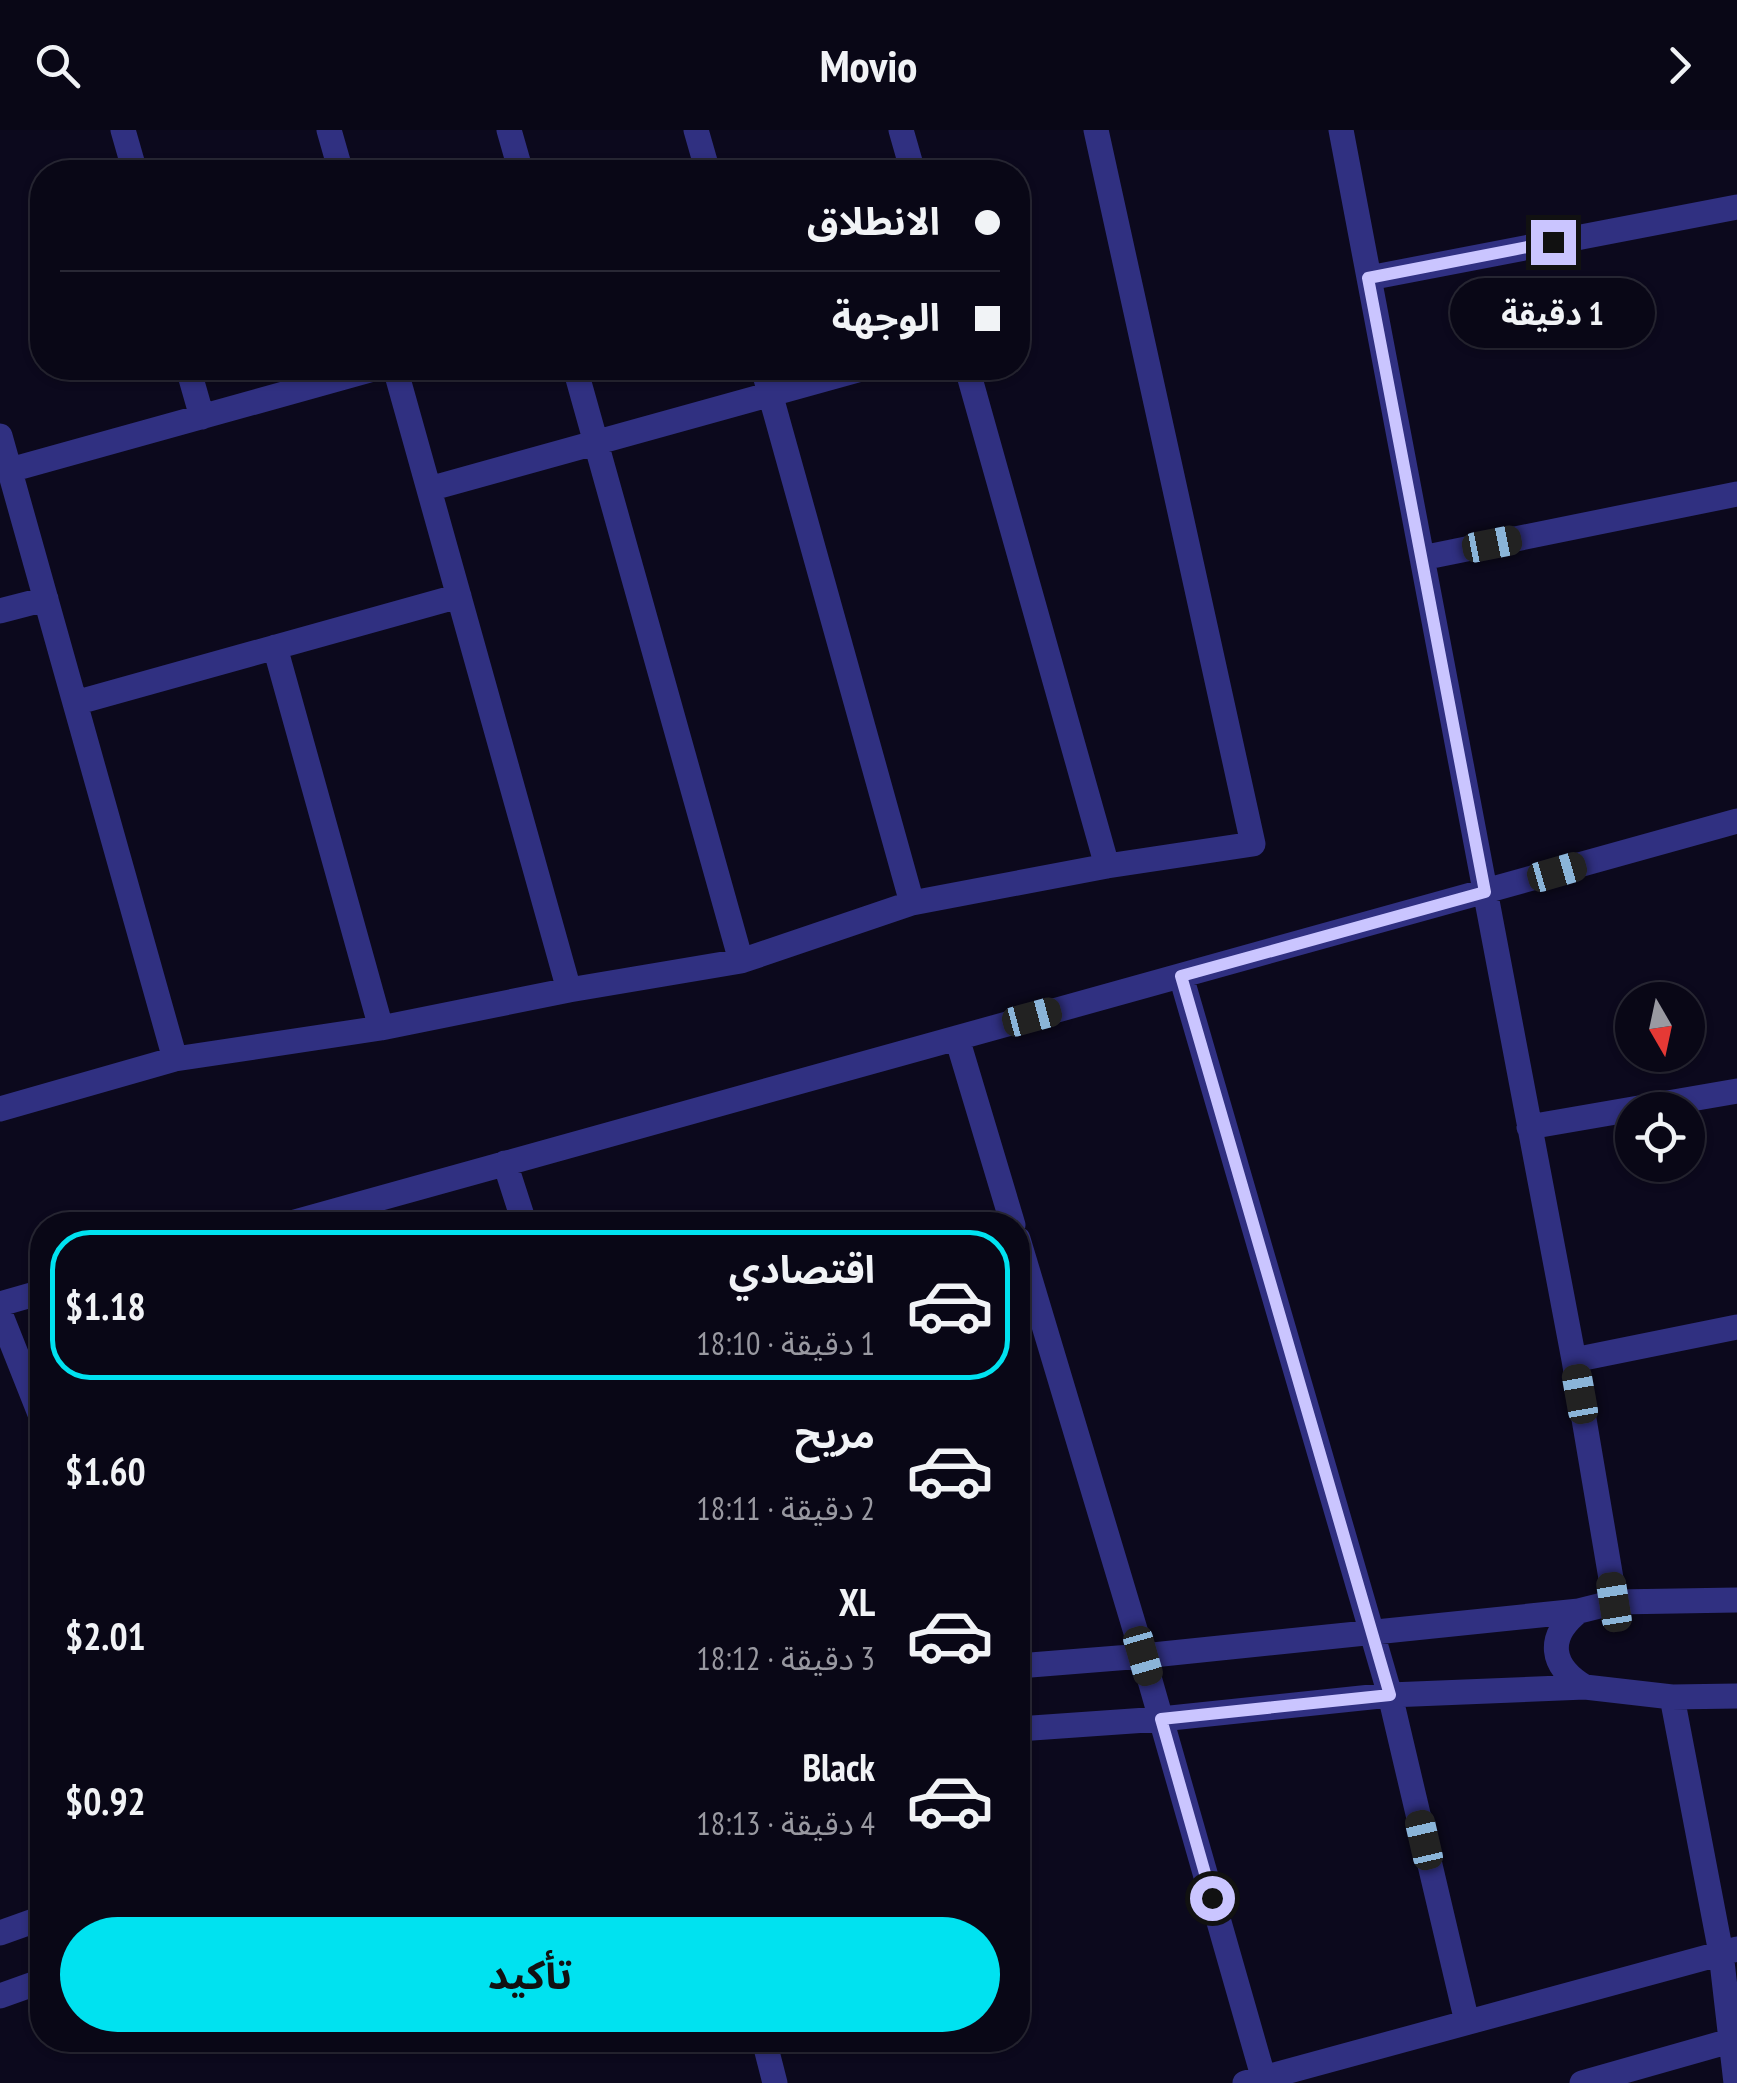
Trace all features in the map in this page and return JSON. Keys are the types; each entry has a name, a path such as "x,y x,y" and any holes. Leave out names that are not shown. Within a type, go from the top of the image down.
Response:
{"street":[{"path":"123,130 132,160"},
{"path":"329,130 338,160"},
{"path":"509,130 517,160"},
{"path":"696,130 705,160"},
{"path":"901,130 910,160"},
{"path":"0,1109 175,1059 382,1028 569,990 741,961 912,903 1106,866 1252,844 1096,130"},
{"path":"1341,130 1574,1360 1614,1602"},
{"path":"1368,278 1737,207"},
{"path":"191,380 202,417"},
{"path":"10,470 334,380"},
{"path":"398,380 569,990"},
{"path":"578,380 741,961"},
{"path":"766,380 912,903"},
{"path":"430,489 821,380"},
{"path":"970,380 1106,866"},
{"path":"0,436 175,1059"},
{"path":"1422,558 1737,494"},
{"path":"75,703 459,596"},
{"path":"0,612 46,599"},
{"path":"274,648 382,1028"},
{"path":"331,1212 1737,821"},
{"path":"1181,976 1390,1695 1466,2022"},
{"path":"957,1038 1009,1212"},
{"path":"1530,1127 1737,1091"},
{"path":"505,1164 522,1212"},
{"path":"1030,1279 1161,1719 1258,2081 1729,1951"},
{"path":"0,1304 30,1295"},
{"path":"0,1314 30,1389"},
{"path":"1574,1360 1737,1327"},
{"path":"1030,1665 1579,1610 1614,1602 1737,1600"},
{"path":"1579,1610 1564,1623 1556,1642 1558,1661 1568,1677 1585,1687"},
{"path":"1030,1728 1390,1695 1585,1687 1672,1697 1737,1696"},
{"path":"1672,1697 1729,1951 1736,2083"},
{"path":"0,1933 30,1922"},
{"path":"0,1996 30,1986"},
{"path":"1582,2083 1734,2040"},
{"path":"767,2052 776,2083"}],"route":[{"path":"1212,1898 1161,1719 1390,1695 1181,976 1485,892 1368,278 1553,242"}]}
